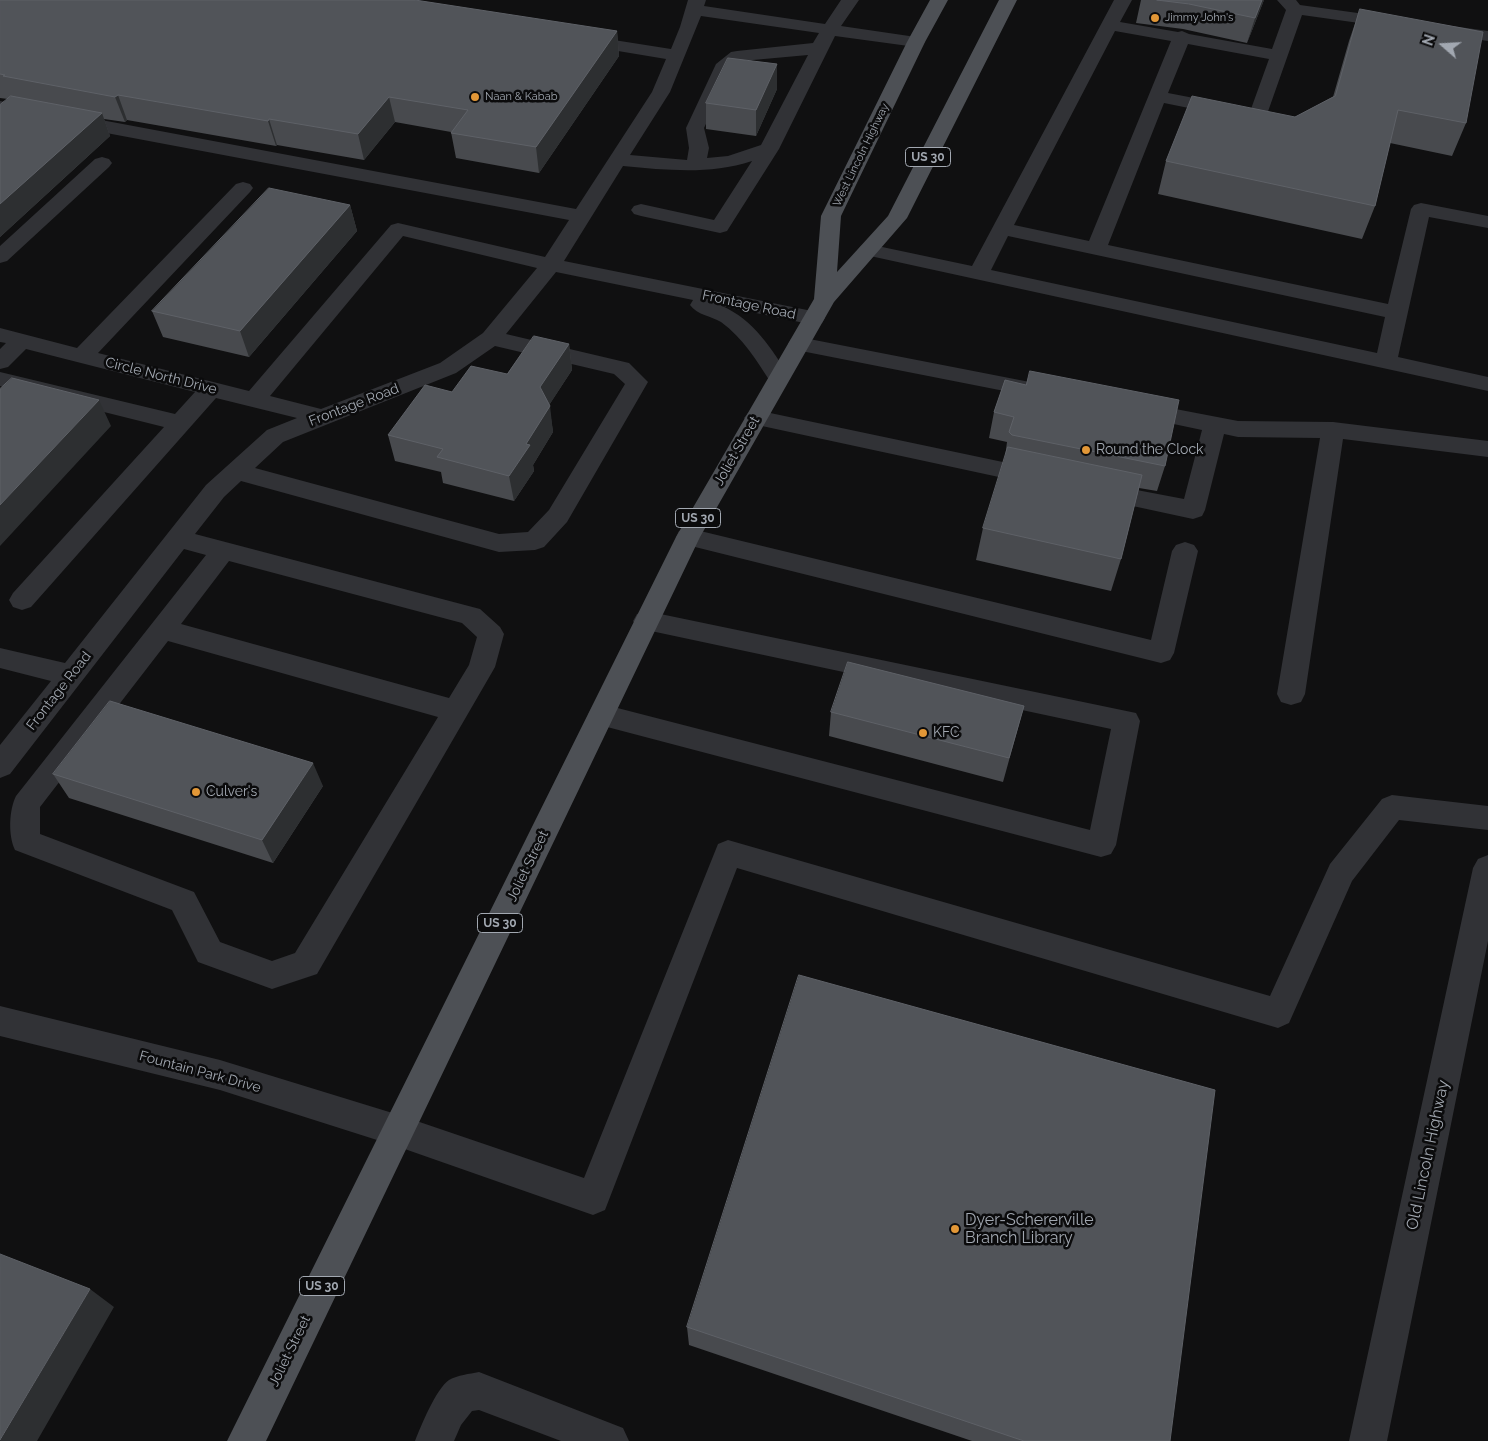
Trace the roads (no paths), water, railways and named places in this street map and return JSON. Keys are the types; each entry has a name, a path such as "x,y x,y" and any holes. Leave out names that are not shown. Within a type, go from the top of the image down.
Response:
{"main road":[{"name":"West Lincoln Highway","path":"825,299 831,216 916,42 940,0"},
{"name":"US 30","path":"825,299 897,218 1008,0"},
{"name":"Joliet Street","path":"246,1441 688,537 825,299"}],"street":[{"path":"641,210 720,227 769,149 829,30 850,0"},
{"path":"978,274 1124,0"},
{"path":"254,400 398,229 551,265 580,216 661,92 689,27 695,5 829,30 916,42"},
{"path":"1159,97 1258,116 1279,55 1290,5 1411,25"},
{"path":"1110,25 1182,36 1279,55"},
{"path":"1430,28 1488,36"},
{"path":"1096,249 1159,97 1182,36"},
{"path":"566,38 677,55"},
{"path":"696,165 699,148 694,128 725,64 737,56 820,48"},
{"path":"0,107 580,216"},
{"path":"618,160 696,165 730,162 769,149"},
{"path":"0,256 102,163"},
{"path":"82,356 243,188"},
{"path":"1386,362 1421,209 1488,222"},
{"path":"1002,229 1397,313"},
{"path":"868,250 1488,384"},
{"name":"Frontage Road","path":"0,766 215,491 236,471 275,436 448,368 491,338 551,265 814,318"},
{"path":"663,287 728,317 755,341 779,378"},
{"name":"Circle North Drive","path":"0,335 322,417"},
{"path":"236,471 499,543 535,541 558,516 637,382 621,368 491,338"},
{"path":"0,362 22,340"},
{"path":"799,344 1060,395"},
{"path":"0,379 180,423"},
{"path":"22,600 211,389"},
{"path":"1118,406 1238,429 1333,430 1488,449"},
{"path":"756,418 1193,510 1215,425"},
{"path":"1291,694 1333,430"},
{"path":"688,537 1161,653 1185,550"},
{"path":"178,538 224,550 471,616 491,634 482,667 306,964 272,975 209,952 184,900 25,841 26,804 224,550"},
{"path":"602,715 1101,845 1126,721 646,621"},
{"path":"162,629 456,711"},
{"path":"0,658 71,675"},
{"name":"Fountain Park Drive","path":"0,1021 220,1075 399,1131 593,1198 728,853 1278,1013 1341,873 1392,807 1488,818"},
{"name":"Old Lincoln Highway","path":"1368,1441 1488,868"},
{"path":"434,1441 448,1412 461,1394 479,1391 610,1441"}],"place":[{"name":"Jimmy John's","path":"1155,18"},
{"name":"Naan & Kabab","path":"475,97"},
{"name":"Round the Clock","path":"1086,450"},
{"name":"KFC","path":"923,733"},
{"name":"Culver's","path":"196,792"},
{"name":"Dyer-Schererville Branch Library","path":"955,1229"}]}
